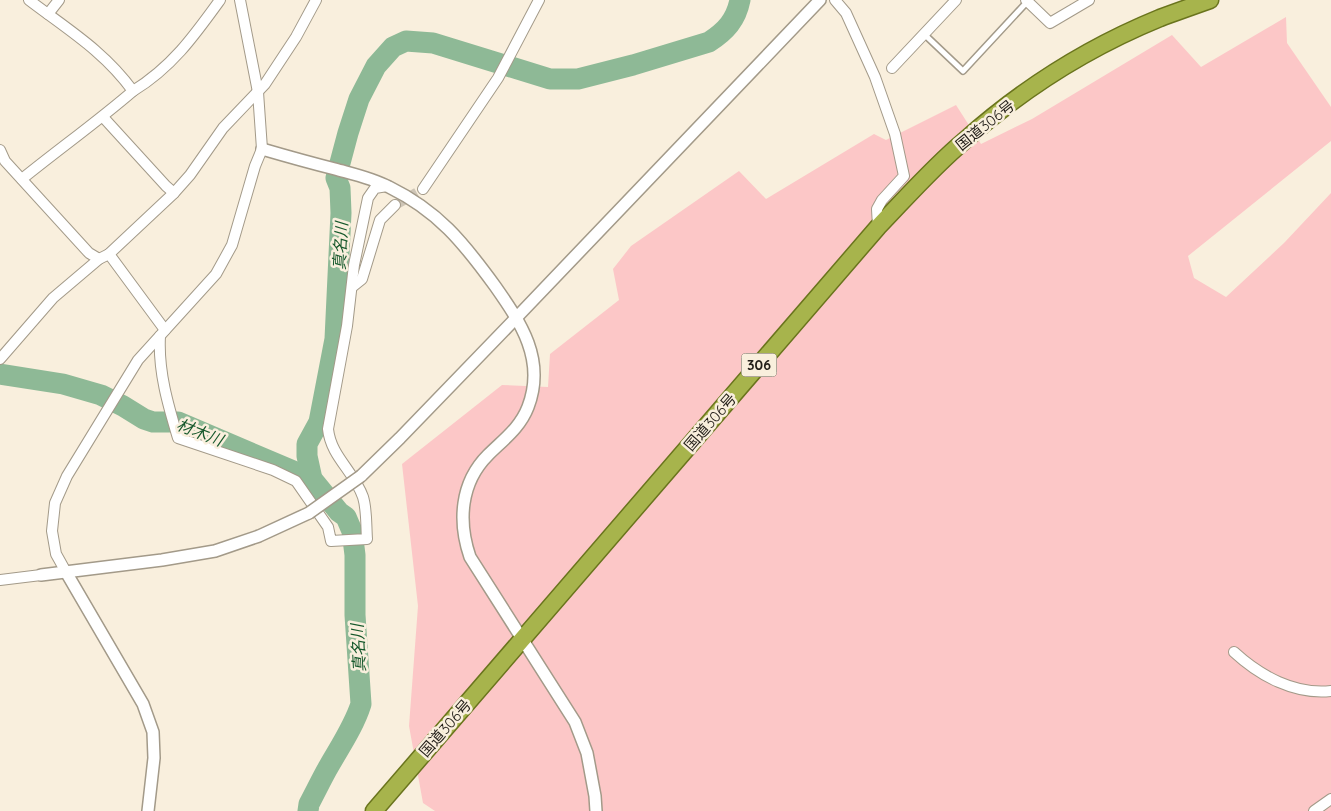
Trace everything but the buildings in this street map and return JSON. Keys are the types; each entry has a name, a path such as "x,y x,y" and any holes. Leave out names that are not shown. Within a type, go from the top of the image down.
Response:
{"highway":[{"name":"国道306号","path":"374,811 878,228 924,178 990,119 1036,86 1094,50 1160,18 1210,0"}],"street":[{"path":"28,0 105,57 134,90"},
{"path":"48,14 59,0"},
{"path":"22,179 50,155 103,117 134,90 152,80 178,55 220,0"},
{"path":"148,811 154,758 153,732 144,704 77,593 56,554 52,531 55,503 67,476 138,360 216,274 232,245 255,166 262,149 258,92 240,0"},
{"path":"0,359 53,298 99,259 109,254 190,176 223,128 258,92 278,67 316,0"},
{"path":"423,189 498,78 539,0"},
{"path":"0,580 162,560 214,551 259,536 309,513 361,476 400,438 820,0"},
{"path":"835,0 846,13 875,77 895,134 904,176 882,200 877,209 878,228"},
{"path":"892,68 956,0"},
{"path":"1027,1 1050,23 1089,0"},
{"path":"103,117 174,193"},
{"path":"262,149 370,178 422,206 453,232 470,252 517,317 528,341 534,363 534,383 529,406 519,425 479,465 472,476 464,497 462,521 470,557 575,722 587,753 596,811"},
{"path":"0,150 5,160 89,253 99,259"},
{"path":"109,254 162,333 164,392 178,438 273,470 296,481 328,527 331,541 367,539 363,498 358,487 334,452 329,440 328,429 347,326 354,265 368,198 375,188 387,186"},
{"path":"352,287 362,279 380,220 395,205"},
{"path":"1234,652 1243,660 1285,685 1310,691 1331,691"},
{"path":"1314,811 1331,799"}],"lane":[{"path":"924,34 962,71 1027,1"}],"shaded area":[{"path":"1286,17 1287,43 1331,107 1331,141 1188,256 1194,278 1226,297 1284,243 1331,193 1331,811 435,811 423,803 409,726 418,606 402,464 502,385 548,387 550,354 619,300 613,269 631,246 739,171 766,199 874,134 886,140 956,105 981,144 1032,119 1172,35 1201,67"}],"waterway":[{"name":"真名川","path":"308,811 309,804 351,728 361,704 355,615 355,555 352,531 346,517 339,512 312,479 307,456 307,444 319,422 335,339 341,213 340,188 336,178 359,99 376,66 393,47 406,41 433,43 550,79 578,79 709,42 720,34 733,19 740,0"},
{"name":"材木川","path":"0,374 63,384 101,395 144,419 153,422 178,422 312,479"}],"tunnel":[{"path":"395,205 423,189"}]}
